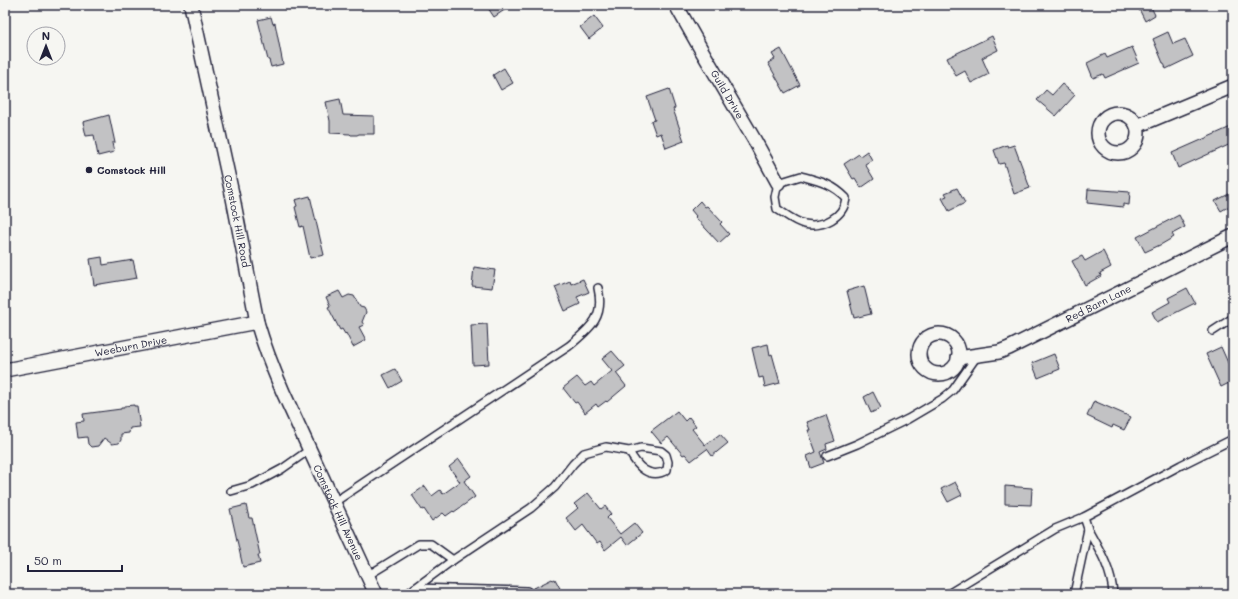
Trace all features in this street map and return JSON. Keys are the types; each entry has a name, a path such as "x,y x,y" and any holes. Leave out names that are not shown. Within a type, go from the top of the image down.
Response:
{"street":[{"name":"Comstock Hill Road","path":"191,5 257,322 270,364 300,432"},
{"name":"Guild Drive","path":"676,5 778,183"},
{"path":"1137,126 1233,86"},
{"name":"Red Barn Lane","path":"958,358 999,352 1009,348 1233,236"},
{"name":"Weeburn Drive","path":"5,370 257,322"},
{"name":"Comstock Hill Avenue","path":"300,432 376,594"}],"lane":[{"path":"801,176 820,181 838,189 846,198 845,206 832,220 818,225 803,224 777,209 775,197 778,183 801,176"},
{"path":"333,503 569,346 585,332 598,315 600,306 598,288"},
{"path":"1213,331 1233,318"},
{"path":"827,456 857,444 908,419 942,399 953,390 977,356"},
{"path":"948,594 1055,530 1084,517 1233,439"},
{"path":"407,594 452,560 531,508 555,487 573,464 584,453 606,447 629,451 641,448 661,451 666,455 668,462 667,470 660,474 648,473 634,462 629,451"},
{"path":"231,491 252,485 276,472 309,450"},
{"path":"1084,517 1088,529 1105,560 1113,587 1113,594"},
{"path":"1075,593 1088,529"},
{"path":"367,576 419,544 431,544 452,560"},
{"path":"416,588 527,591"}],"building":[{"path":"486,5 512,5 494,17"},
{"path":"1137,5 1150,5 1155,15 1145,21"},
{"path":"594,16 603,28 589,39 580,27"},
{"path":"271,17 273,24 275,23 283,64 271,67 258,20"},
{"path":"1168,32 1173,44 1185,39 1193,56 1166,69 1153,39"},
{"path":"992,36 998,50 982,58 989,74 971,83 965,71 956,76 947,58"},
{"path":"1132,47 1139,63 1105,78 1103,74 1093,78 1087,63 1105,54 1107,58"},
{"path":"781,49 800,85 785,93 768,63 775,59 772,54"},
{"path":"504,68 513,83 501,90 493,75"},
{"path":"1062,84 1075,95 1056,116 1037,100 1046,90 1052,95"},
{"path":"669,89 675,108 673,109 684,141 666,148 661,133 656,135 651,121 655,120 647,97"},
{"path":"340,99 343,115 374,116 374,134 351,135 330,133 330,121 326,102"},
{"path":"109,115 115,143 112,143 114,152 98,156 94,135 86,136 83,122"},
{"path":"1233,126 1233,143 1178,168 1172,153"},
{"path":"1007,145 1008,147 1014,145 1030,188 1014,194 1004,163 999,164 994,150"},
{"path":"867,151 872,160 865,164 874,179 861,188 855,178 853,179 844,164 859,154 860,156"},
{"path":"957,188 965,203 949,211 942,198 947,196 945,193"},
{"path":"1088,189 1130,192 1129,205 1123,204 1123,207 1087,203"},
{"path":"1233,192 1233,204 1221,211 1215,201"},
{"path":"310,196 324,255 310,258 303,226 300,227 295,207 297,206 295,200"},
{"path":"700,201 705,207 707,206 722,222 720,224 729,234 719,243 695,217 696,216 691,210"},
{"path":"1179,215 1185,227 1172,234 1174,237 1145,252 1137,237"},
{"path":"1103,251 1111,267 1100,273 1101,276 1085,285 1072,261 1082,256 1085,261"},
{"path":"102,257 103,265 133,260 137,278 94,285 90,259"},
{"path":"474,267 495,270 492,288 472,286"},
{"path":"583,279 589,292 577,297 580,304 565,311 555,287 570,281 571,284"},
{"path":"864,286 871,314 854,318 847,291"},
{"path":"1187,288 1195,303 1157,322 1152,312 1170,302 1168,298"},
{"path":"339,291 343,298 349,295 354,296 360,307 364,308 366,312 362,322 364,325 359,327 366,340 353,347 346,333 345,334 342,329 340,330 328,307 330,306 326,297"},
{"path":"487,324 489,364 473,365 471,325"},
{"path":"768,344 770,355 772,354 780,383 765,387 763,377 759,378 752,348"},
{"path":"1221,347 1233,374 1233,381 1221,387 1206,354"},
{"path":"612,351 625,366 616,373 626,386 607,402 606,401 598,407 596,404 585,413 577,402 575,403 563,388 577,377 585,386 591,382 594,386 612,371 602,359"},
{"path":"1054,354 1060,369 1038,378 1032,363"},
{"path":"395,369 402,381 390,388 383,375"},
{"path":"873,392 881,408 871,413 864,397"},
{"path":"1094,401 1131,417 1124,430 1113,425 1112,428 1087,416"},
{"path":"124,406 137,406 140,427 130,428 129,433 121,434 121,440 119,443 112,444 104,438 98,446 91,447 88,444 87,437 78,438 76,422 84,421 83,414 121,409 124,408"},
{"path":"677,411 685,421 689,417 696,426 692,429 705,445 720,434 728,443 712,456 707,449 691,461 685,454 683,455 668,437 661,443 651,431"},
{"path":"826,415 835,441 826,444 827,449 820,452 824,463 811,468 807,456 816,452 808,430 810,430 807,422"},
{"path":"459,459 471,476 464,481 475,497 454,512 453,511 446,516 443,513 432,521 424,509 422,510 412,495 425,486 432,496 440,490 443,494 460,482 449,467"},
{"path":"955,482 962,495 948,502 941,489"},
{"path":"1005,486 1032,488 1031,505 1005,504"},
{"path":"588,493 601,509 605,506 611,514 607,518 620,534 634,523 642,533 627,545 621,537 605,550 600,542 597,544 583,525 576,531 566,518 578,508 574,504"},
{"path":"246,505 249,518 252,518 260,555 258,555 260,563 243,567 230,509"},
{"path":"555,579 563,594 531,594 532,589"}],"place":[{"name":"Comstock Hill","path":"89,170"}]}
